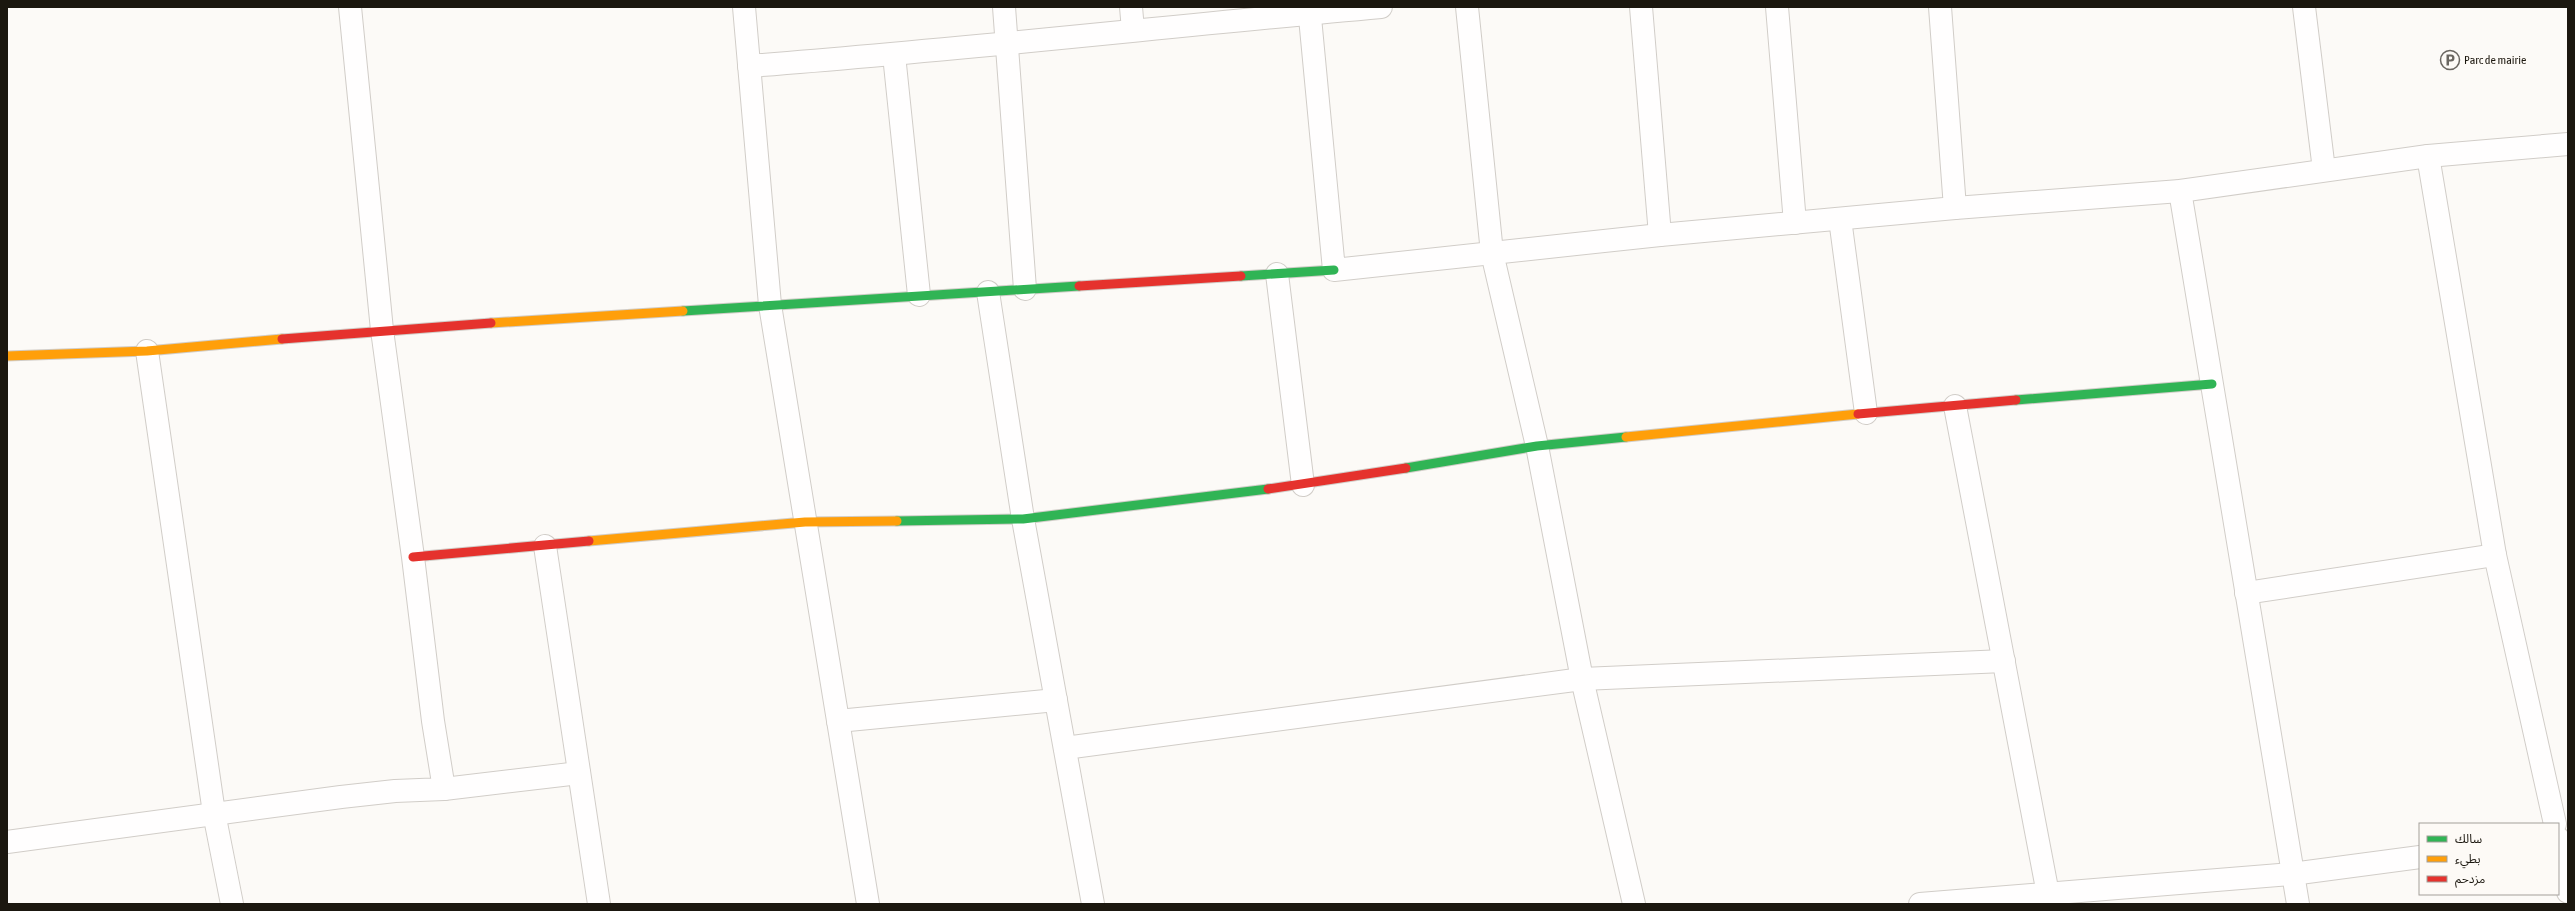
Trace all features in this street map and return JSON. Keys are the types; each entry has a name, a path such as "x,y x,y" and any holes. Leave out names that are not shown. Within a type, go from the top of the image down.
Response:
{"street":[{"path":"350,7 382,330 413,557 433,721 444,789"},
{"path":"744,7 770,305 868,904"},
{"path":"1004,7 1005,42 1025,289"},
{"path":"1131,7 1133,30"},
{"path":"749,66 894,55 1309,10 1381,7"},
{"path":"1467,7 1492,253 1537,446 1582,679 1634,904"},
{"path":"1641,7 1660,235"},
{"path":"1777,7 1795,223"},
{"path":"1940,7 1955,208"},
{"path":"2304,7 2324,170"},
{"path":"1309,10 1334,270"},
{"path":"894,55 919,296"},
{"path":"7,356 147,351 382,330 1334,270 1660,235 1955,208 2180,191 2428,156 2568,144"},
{"path":"2428,156 2495,555 2555,823"},
{"path":"2180,191 2298,904"},
{"path":"1840,219 1866,413"},
{"path":"1277,274 1302,485"},
{"path":"988,292 1022,519 1093,904"},
{"path":"147,351 214,813 232,904"},
{"path":"413,557 805,522 1022,519 1302,485 1537,446 1866,413 2212,384"},
{"path":"1955,406 2048,894"},
{"path":"545,546 599,904"},
{"path":"2246,593 2495,555"},
{"path":"1064,748 1582,679 2004,661"},
{"path":"838,721 1056,700"},
{"path":"7,842 214,813 395,791 444,789 579,773"},
{"path":"2559,843 2568,892"},
{"path":"1920,904 2292,874 2419,857"}],"traffic: fast":[{"path":"1241,276 1334,270"},
{"path":"683,311 1079,286"},
{"path":"2016,400 2212,384"},
{"path":"1406,468 1537,446 1626,437"},
{"path":"897,521 1023,519 1268,489"}],"traffic: slow":[{"path":"491,323 683,311"},
{"path":"7,356 147,351 282,339"},
{"path":"1626,437 1858,414"},
{"path":"589,541 805,522 897,521"}],"traffic: jam":[{"path":"1079,286 1241,276"},
{"path":"282,339 491,323"},
{"path":"1858,414 2016,400"},
{"path":"1268,489 1406,468"},
{"path":"413,557 589,541"}],"place":[{"name":"Parc de mairie","path":"2450,60"}]}
